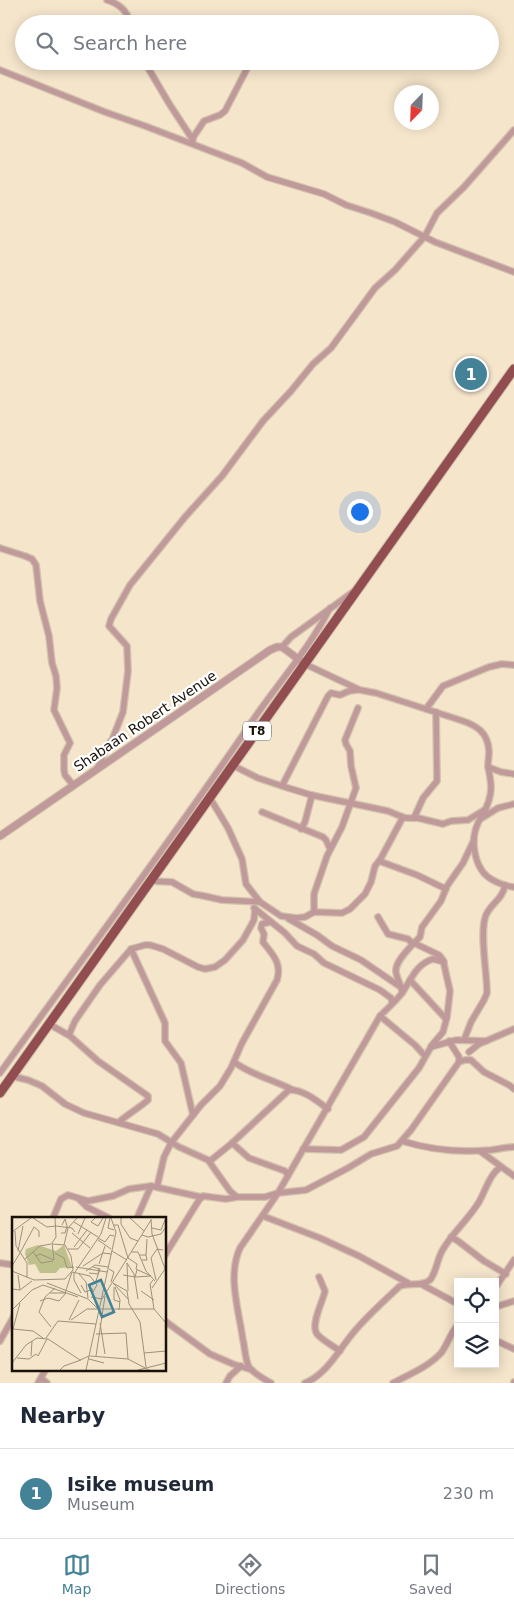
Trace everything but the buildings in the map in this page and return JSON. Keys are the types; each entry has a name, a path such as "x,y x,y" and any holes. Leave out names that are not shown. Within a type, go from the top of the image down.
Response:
{"highway":[{"name":"T8","path":"0,1093 210,798 301,662 355,591 514,369"}],"street":[{"path":"107,0 124,9 127,15"},
{"path":"0,70 105,112 242,162 261,174 324,194 346,205 395,222 435,242 514,272"},
{"path":"149,70 196,145"},
{"path":"192,139 204,121 225,111 246,70"},
{"path":"97,769 107,745 112,740 125,707 128,670 127,646 109,626 130,585 222,476 263,420 292,391 313,364 330,348 375,288 395,270 424,236 437,213 464,187 514,130"},
{"path":"0,548 32,559 36,565 40,601 56,676 57,688 54,710 70,744 64,755 64,772 73,785"},
{"path":"355,591 291,637 282,647 301,662 360,690"},
{"path":"0,1073 301,662 330,608"},
{"name":"Shabaan Robert Avenue","path":"2,832 270,650 282,647"},
{"path":"426,709 444,686 489,667 502,664 514,665"},
{"path":"282,786 328,696 332,693 339,695 352,690 376,693 470,723 482,731 486,737 491,782 490,799 477,824 474,840 463,862 436,909 422,927 420,937 397,966 396,971 402,991"},
{"path":"314,912 314,894 330,849 342,827 349,803 356,788 350,751 345,740 358,708"},
{"path":"414,818 423,798 437,781 436,712"},
{"path":"232,765 258,778 312,795 388,811 403,817 443,824 451,821 468,820 486,809"},
{"path":"488,767 514,774"},
{"path":"301,829 305,822 312,795"},
{"path":"210,798 228,828 242,859 246,884 260,902 284,917 298,923 332,946 361,960 402,991"},
{"path":"480,819 498,808 514,804"},
{"path":"262,812 326,839 330,849"},
{"path":"284,917 305,917 314,912 342,913 350,909 361,899 368,888 375,866 403,817"},
{"path":"474,840 481,870 505,885 514,887"},
{"path":"379,861 417,875 446,889"},
{"path":"150,881 172,882 197,895 222,900 260,902"},
{"path":"464,1040 471,1022 487,993 483,933 485,916 502,894 505,885"},
{"path":"246,900 285,933 297,946 314,954 324,963 380,990 391,998 392,1002"},
{"path":"69,1035 75,1021 100,985 131,949 150,945 163,949 198,967 205,969 215,967 225,960 243,940 254,920 255,909"},
{"path":"303,1149 341,1150 364,1138 412,1077 443,1032 450,991 444,962 439,955 413,944 408,939 388,934 378,917"},
{"path":"138,1217 154,1186 171,1143 193,1115 220,1086 277,980 280,970 273,954 263,941 264,934 261,926 270,922"},
{"path":"131,949 165,1023 165,1041 181,1063 193,1115"},
{"path":"271,1383 249,1366 237,1302 235,1272 237,1254 278,1194 380,1016 421,966 433,959 444,962"},
{"path":"410,980 446,1019"},
{"path":"380,1016 415,1045 425,1056"},
{"path":"49,1024 69,1035 92,1057 148,1096 148,1100 119,1122"},
{"path":"469,1052 479,1044 514,1029"},
{"path":"449,1041 459,1057 459,1062"},
{"path":"431,1047 449,1041 486,1041"},
{"path":"53,1217 61,1199 68,1195 88,1202 113,1196 129,1189 154,1186 202,1197 226,1199 265,1197 312,1188 365,1157 378,1151 393,1148 402,1141 459,1062 471,1060 484,1072 514,1089"},
{"path":"234,1062 251,1073 306,1094 328,1109"},
{"path":"11,1076 42,1086 65,1104 84,1113 158,1134 171,1143 210,1161 230,1192 237,1197"},
{"path":"210,1161 285,1093 293,1090"},
{"path":"402,1141 419,1147 437,1150 480,1150 514,1147"},
{"path":"232,1143 249,1158 285,1171 288,1175"},
{"path":"480,1150 514,1176"},
{"path":"305,1383 317,1377 353,1333 400,1286 424,1283 431,1278 440,1253 478,1204 495,1172 501,1167"},
{"path":"166,1252 202,1197"},
{"path":"77,1198 87,1207 107,1217"},
{"path":"263,1216 320,1238 359,1256 410,1284"},
{"path":"451,1237 506,1274"},
{"path":"499,1283 514,1260"},
{"path":"319,1277 325,1291 315,1321 315,1330 318,1335 340,1351"},
{"path":"420,1284 454,1302"},
{"path":"499,1306 514,1301"},
{"path":"0,1341 12,1320"},
{"path":"166,1323 210,1354 254,1371"},
{"path":"397,1382 433,1360 442,1351 454,1330"},
{"path":"499,1342 514,1349"},
{"path":"226,1383 230,1376 242,1366"},
{"path":"40,1381 48,1383"}],"place":[{"name":"Isike museum","path":"471,374"}]}
